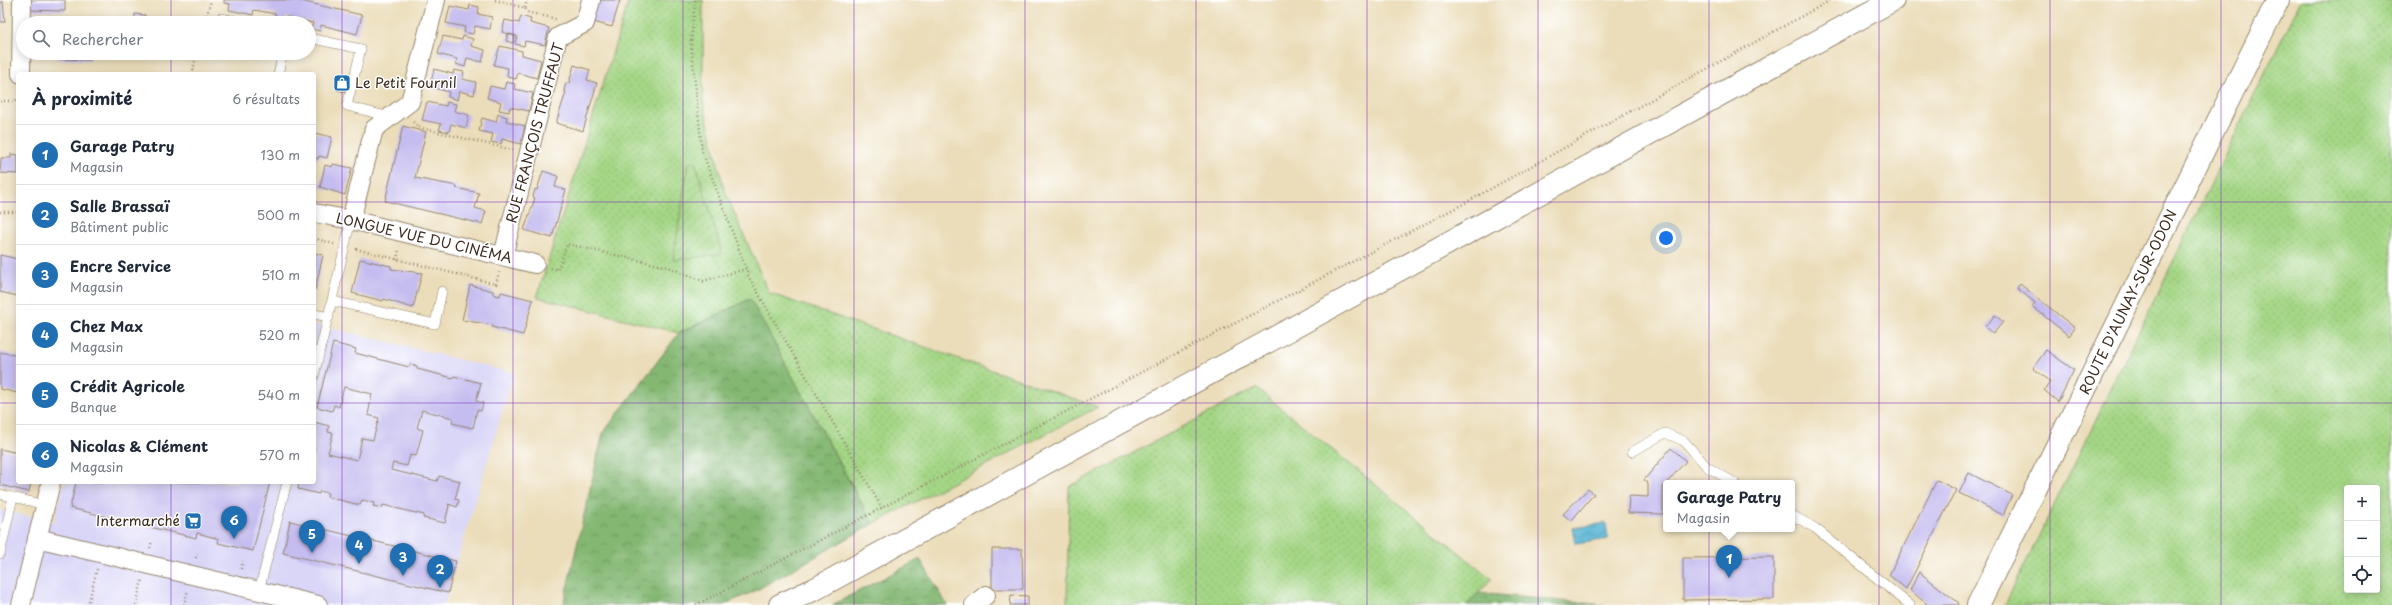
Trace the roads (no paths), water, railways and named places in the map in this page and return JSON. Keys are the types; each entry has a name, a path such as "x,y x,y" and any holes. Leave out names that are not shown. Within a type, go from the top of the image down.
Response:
{"main road":[{"path":"780,605 829,581 1894,0"},
{"name":"ROUTE D'AUNAY-SUR-ODON","path":"1978,605 2278,0"}],"street":[{"path":"22,0 22,16"},
{"path":"351,220 374,130 410,102 436,0"},
{"name":"RUE FRANÇOIS TRUFFAUT","path":"503,256 558,37 585,23 591,0"},
{"path":"21,60 21,72"},
{"name":"LONGUE VUE DU CINÉMA","path":"316,213 351,220 534,264"},
{"path":"21,605 50,484"},
{"path":"37,538 318,605"}],"lane":[{"path":"316,40 360,49 347,106 390,117"},
{"path":"278,72 281,60"},
{"path":"316,368 351,220"},
{"path":"332,301 435,324 442,291"},
{"path":"316,314 328,317"},
{"path":"1632,452 1665,433 1684,441 1707,467 1730,480"},
{"path":"259,591 286,484"},
{"path":"0,494 45,505"},
{"path":"0,554 13,497"},
{"path":"1795,517 1815,528 1910,605"}],"water":[{"path":"1606,523 1608,539 1576,544 1573,528"}],"place":[{"name":"Le Petit Fournil","path":"342,83"},
{"name":"Intermarché","path":"193,521"},
{"name":"Nicolas & Clément","path":"234,539"},
{"name":"Crédit Agricole","path":"312,553"},
{"name":"Chez Max","path":"359,564"},
{"name":"Encre Service","path":"403,576"},
{"name":"Garage Patry","path":"1729,578"},
{"name":"Salle Brassaï","path":"440,588"}]}
